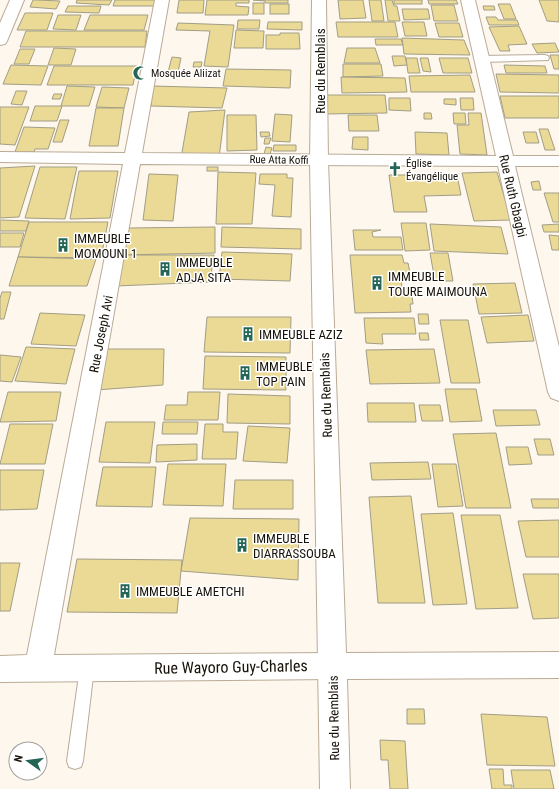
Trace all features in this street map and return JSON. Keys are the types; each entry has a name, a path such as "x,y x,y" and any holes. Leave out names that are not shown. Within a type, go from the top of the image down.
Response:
{"street":[{"path":"0,41 17,0"},
{"name":"Rue Joseph Avi","path":"38,668 134,158 162,0"},
{"name":"Rue du Remblais","path":"319,0 320,161 335,789"},
{"name":"Rue Ruth Gbagbi","path":"468,0 559,392"},
{"name":"Rue Atta Koffi","path":"0,157 559,162"},
{"name":"Rue Wayoro Guy-Charles","path":"0,669 559,665"}],"lane":[{"path":"482,59 545,58"},
{"path":"75,761 87,668"}],"building":[{"path":"33,0 60,1 56,9 30,7"},
{"path":"77,0 112,0 109,5 76,3"},
{"path":"115,0 157,0 156,6 113,6"},
{"path":"179,0 204,0 203,13 177,13"},
{"path":"207,0 249,0 249,3 236,3 236,6 249,7 248,15 205,15"},
{"path":"253,0 288,0 288,3 265,3 265,1"},
{"path":"338,0 363,0 366,18 340,19"},
{"path":"369,0 381,0 384,21 372,21"},
{"path":"385,0 392,0 394,6 397,6 400,21 388,21"},
{"path":"394,0 422,0 422,4 394,4"},
{"path":"428,0 456,0 458,4 429,4"},
{"path":"539,0 559,0 559,22 547,21"},
{"path":"253,3 264,3 264,14 253,14"},
{"path":"270,4 289,4 289,14 270,14"},
{"path":"498,4 510,4 516,19 504,19"},
{"path":"431,5 454,5 458,21 434,21"},
{"path":"68,6 101,6 99,13 65,12"},
{"path":"483,6 494,6 495,10 484,10"},
{"path":"402,9 428,9 430,19 404,20"},
{"path":"25,13 53,13 47,30 17,30"},
{"path":"58,15 81,15 76,30 53,29"},
{"path":"90,15 148,15 144,30 84,30"},
{"path":"486,17 496,17 498,20 517,20 519,25 489,25"},
{"path":"238,20 260,20 259,29 237,29"},
{"path":"268,22 302,22 302,30 267,29"},
{"path":"336,22 395,22 398,37 338,37"},
{"path":"402,22 424,22 427,36 405,36"},
{"path":"178,23 234,25 228,67 204,66 210,31 176,30"},
{"path":"435,23 459,23 463,37 439,37"},
{"path":"519,26 527,44 508,45 510,51 500,51 489,27"},
{"path":"236,30 264,31 263,48 234,48"},
{"path":"26,31 147,31 145,47 20,47"},
{"path":"280,33 299,33 300,49 266,49 266,35 280,35"},
{"path":"402,38 464,40 470,55 404,54"},
{"path":"375,39 401,39 403,45 376,45"},
{"path":"555,43 559,52 537,53 532,44"},
{"path":"54,48 76,49 71,65 48,65"},
{"path":"347,48 375,48 380,63 344,63"},
{"path":"20,49 35,49 29,64 14,64"},
{"path":"550,55 559,55 559,69 554,69"},
{"path":"392,56 405,56 407,65 394,66"},
{"path":"172,57 181,58 178,72 168,72"},
{"path":"406,58 417,58 420,73 408,73"},
{"path":"420,58 428,58 431,72 423,71"},
{"path":"439,58 468,58 472,73 443,73"},
{"path":"194,62 202,62 201,67 193,67"},
{"path":"343,64 381,64 383,76 343,77"},
{"path":"11,65 48,66 41,85 3,84"},
{"path":"504,65 545,66 547,73 506,73"},
{"path":"54,66 137,66 133,85 47,85"},
{"path":"226,69 291,70 290,88 223,86"},
{"path":"496,74 559,75 559,93 500,92"},
{"path":"470,75 475,92 411,92 409,76"},
{"path":"341,77 405,78 407,92 342,93"},
{"path":"67,86 95,87 89,106 61,106"},
{"path":"153,86 227,88 222,108 151,106"},
{"path":"102,87 129,88 124,108 96,107"},
{"path":"16,91 27,91 22,105 11,104"},
{"path":"54,94 62,94 60,99 52,99"},
{"path":"324,95 385,95 387,113 324,114"},
{"path":"500,96 559,96 559,118 505,118"},
{"path":"389,98 410,98 411,111 389,110"},
{"path":"460,98 473,98 474,110 461,110"},
{"path":"444,99 456,99 456,105 444,104"},
{"path":"35,106 62,106 57,121 30,121"},
{"path":"0,107 29,107 15,145 0,144"},
{"path":"96,108 124,108 118,146 89,146"},
{"path":"225,110 219,158 181,158 189,112"},
{"path":"424,113 431,113 432,119 424,119"},
{"path":"453,113 465,113 466,124 454,124"},
{"path":"468,113 481,113 487,155 460,154 457,125 469,125"},
{"path":"275,114 292,115 290,142 272,141"},
{"path":"227,115 256,115 257,150 227,151"},
{"path":"348,115 377,115 379,131 349,131"},
{"path":"60,120 69,120 62,142 53,142"},
{"path":"24,127 55,128 48,149 35,149 34,152 15,152"},
{"path":"539,129 548,129 555,150 545,150"},
{"path":"260,132 269,132 270,136 261,137"},
{"path":"415,132 447,133 449,155 416,154"},
{"path":"523,132 536,132 539,143 526,143"},
{"path":"353,137 368,137 368,150 352,149"},
{"path":"265,138 271,138 269,144 264,144"},
{"path":"274,145 296,145 296,151 273,151"},
{"path":"266,147 272,148 270,154 264,154"},
{"path":"35,166 19,217 0,218 0,168"},
{"path":"40,167 77,167 65,219 25,218"},
{"path":"207,167 218,167 218,171 207,171"},
{"path":"79,171 118,171 110,218 70,219"},
{"path":"218,172 256,173 252,224 216,224"},
{"path":"497,172 511,220 474,221 462,173"},
{"path":"149,174 178,175 173,221 143,220"},
{"path":"260,174 287,174 287,178 293,178 291,217 272,216 275,185 259,184"},
{"path":"389,175 457,175 461,195 424,196 427,212 394,212"},
{"path":"539,181 541,190 533,190 531,182"},
{"path":"544,193 559,193 559,222 553,222"},
{"path":"0,220 29,221 26,231 0,231"},
{"name":"IMMEUBLE MOMOUNI 1","path":"29,222 108,222 101,258 18,257"},
{"path":"401,223 426,223 430,250 405,251"},
{"path":"430,224 501,227 508,254 434,251"},
{"path":"559,224 559,232 544,232 542,225"},
{"path":"215,227 215,253 121,255 128,228"},
{"path":"222,227 301,229 301,249 221,247"},
{"path":"353,230 381,230 372,232 373,237 401,237 403,250 355,250"},
{"path":"0,233 24,233 20,247 0,247"},
{"path":"549,235 559,236 559,250 552,250"},
{"path":"222,252 292,254 290,281 219,279"},
{"path":"430,253 448,253 453,281 435,281"},
{"name":"IMMEUBLE ADJA SITA","path":"121,255 214,255 210,282 116,286"},
{"name":"IMMEUBLE TOURE MAIMOUNA","path":"350,255 402,255 404,263 408,263 411,278 401,278 402,288 411,288 413,304 410,304 411,312 355,313"},
{"path":"18,257 96,259 87,286 9,286"},
{"path":"515,283 522,313 479,314 473,284"},
{"path":"2,292 11,292 4,319 0,319 0,298"},
{"path":"40,313 85,315 76,346 31,344"},
{"path":"418,314 428,314 429,324 419,324"},
{"path":"528,315 534,341 487,343 481,317"},
{"name":"IMMEUBLE AZIZ","path":"207,317 291,317 290,353 204,352"},
{"path":"364,318 414,318 416,334 382,334 383,344 366,343"},
{"path":"440,320 468,320 480,383 451,383"},
{"path":"419,333 428,333 429,340 420,340"},
{"path":"26,347 75,349 66,384 15,381"},
{"path":"107,349 164,349 163,385 96,390"},
{"path":"434,349 440,383 370,384 366,350"},
{"path":"0,355 21,357 12,382 0,381"},
{"name":"IMMEUBLE TOP PAIN","path":"205,356 286,357 286,390 203,389"},
{"path":"445,389 476,389 482,421 450,422"},
{"path":"8,392 61,392 56,421 0,422"},
{"path":"188,392 220,392 218,420 164,420 166,405 187,405"},
{"path":"228,394 290,396 290,424 227,423"},
{"path":"367,403 414,403 416,422 368,422"},
{"path":"419,405 440,405 443,421 422,421"},
{"path":"493,410 536,410 540,425 496,426"},
{"path":"106,422 155,422 150,463 99,462"},
{"path":"163,422 198,422 197,434 162,434"},
{"path":"10,424 53,424 45,464 0,464"},
{"path":"205,424 223,424 223,432 238,432 236,459 202,459"},
{"path":"248,426 290,428 287,463 243,461"},
{"path":"496,433 511,508 466,508 453,434"},
{"path":"534,439 550,439 554,455 538,455"},
{"path":"197,444 197,460 156,462 157,445"},
{"path":"506,447 528,447 532,464 509,465"},
{"path":"428,462 431,479 372,480 370,463"},
{"path":"168,464 226,464 223,506 163,505"},
{"path":"432,464 456,464 463,506 438,507"},
{"path":"103,467 156,467 152,507 96,506"},
{"path":"0,470 44,470 37,509 0,510"},
{"path":"235,480 293,480 293,509 233,509"},
{"path":"411,496 425,603 378,603 369,497"},
{"path":"531,499 559,499 559,508 533,508"},
{"path":"453,513 467,604 433,605 421,514"},
{"path":"461,515 500,515 518,608 476,609"},
{"name":"IMMEUBLE DIARRASSOUBA","path":"190,518 299,519 298,580 181,571"},
{"path":"559,520 559,557 526,557 518,521"},
{"name":"IMMEUBLE AMETCHI","path":"77,559 182,560 177,613 67,612"},
{"path":"0,563 20,563 10,611 0,611"},
{"path":"523,574 559,574 559,618 533,619"},
{"path":"407,709 424,709 425,724 407,724"},
{"path":"481,714 547,717 555,766 487,765"},
{"path":"380,740 405,741 408,789 390,789 388,760 381,760"},
{"path":"489,769 503,769 504,785 512,785 512,789 492,789"},
{"path":"511,770 550,770 554,789 514,789"}],"place":[{"name":"Mosquée Aliizat","path":"140,73"},
{"name":"Église Évangélique","path":"395,169"},
{"name":"IMMEUBLE MOMOUNI 1","path":"63,245"},
{"name":"IMMEUBLE ADJA SITA","path":"165,269"},
{"name":"IMMEUBLE TOURE MAIMOUNA","path":"377,283"},
{"name":"IMMEUBLE AZIZ","path":"248,334"},
{"name":"IMMEUBLE TOP PAIN","path":"245,373"},
{"name":"IMMEUBLE DIARRASSOUBA","path":"242,545"},
{"name":"IMMEUBLE AMETCHI","path":"125,591"}]}
